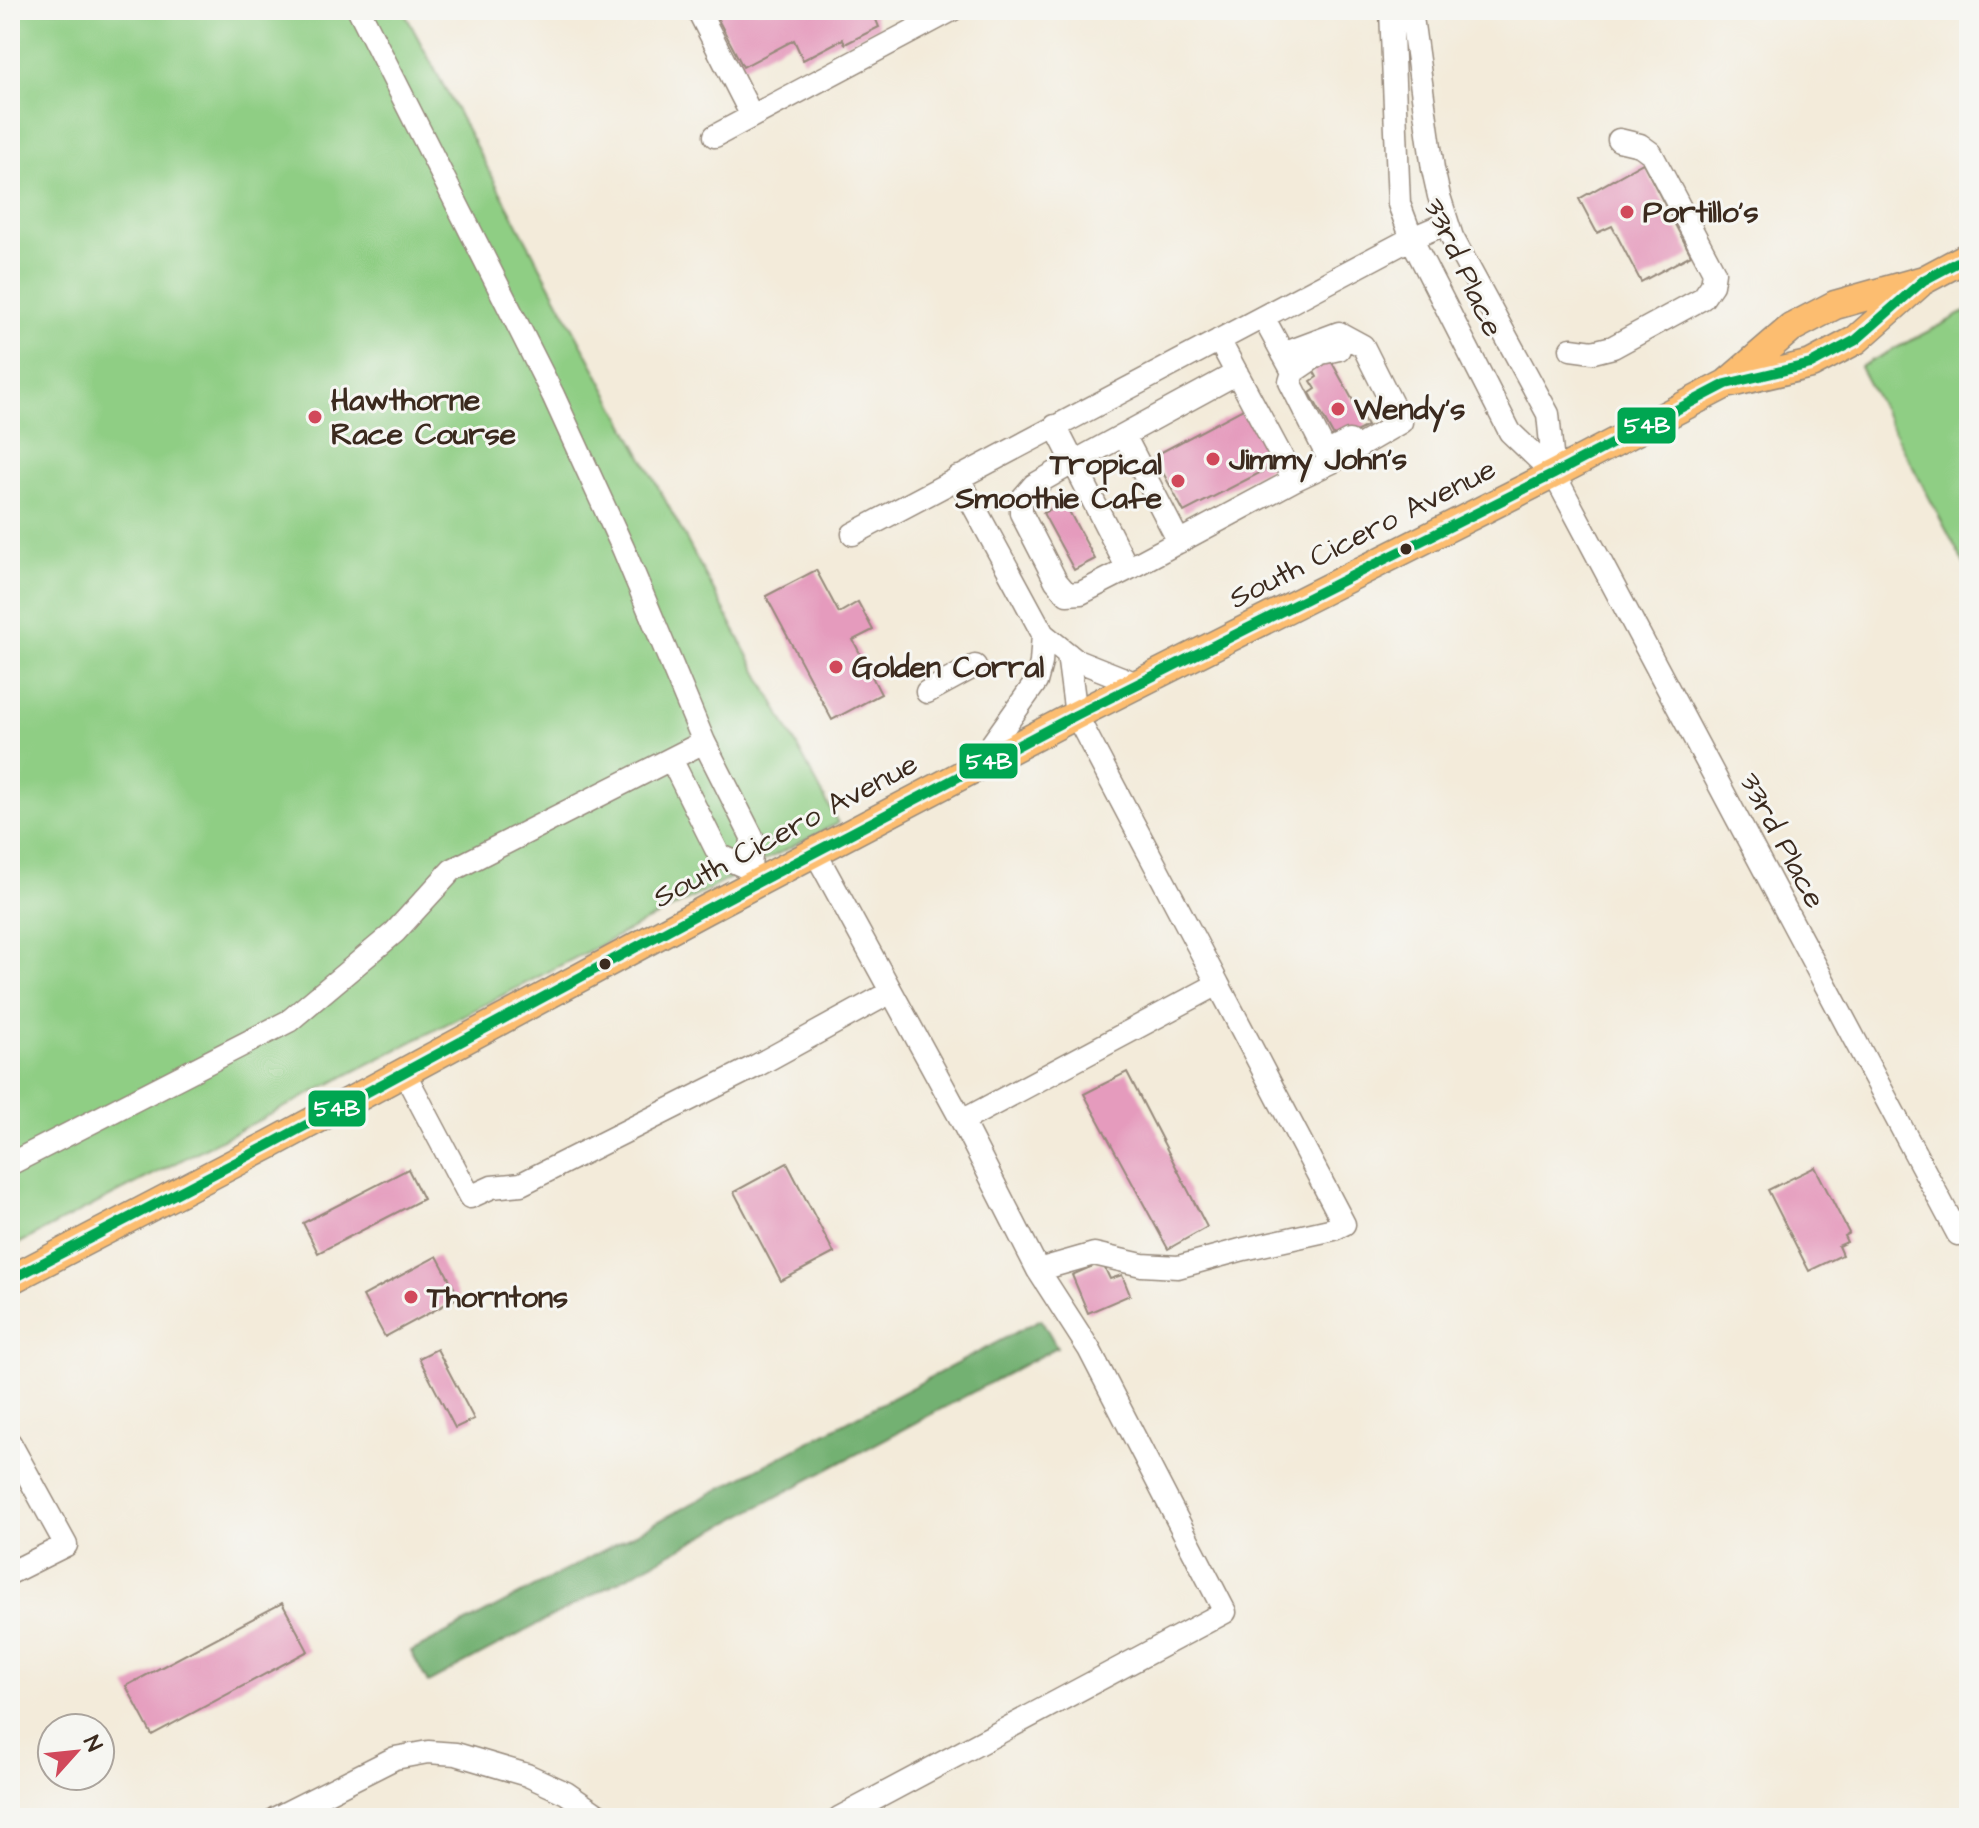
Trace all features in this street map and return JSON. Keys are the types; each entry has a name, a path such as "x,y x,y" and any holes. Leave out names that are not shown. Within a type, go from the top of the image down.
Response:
{"main road":[{"name":"South Cicero Avenue","path":"10,1280 404,1072 754,876 815,852 1076,715 1726,384 1791,328 1835,305 1924,280 1969,256"},
{"name":"South Cicero Avenue","path":"1726,384 1811,364 1856,340 1924,280"}],"lane":[{"path":"359,10 553,395 623,548 704,742 752,837 754,876"},
{"path":"698,10 752,116"},
{"path":"715,136 952,10"},
{"name":"33rd Place","path":"1391,10 1399,204 1412,238 1510,432 1554,474 1958,1234"},
{"name":"33rd Place","path":"1411,10 1433,169 1447,223 1548,414 1554,474"},
{"path":"1571,349 1593,352 1613,347 1703,298 1712,285 1714,272 1651,153 1640,145 1619,140"},
{"path":"853,534 1412,238 1447,223"},
{"path":"1263,317 1288,363 1290,382 1326,453 1383,423 1385,413 1356,357 1337,349 1288,363"},
{"path":"1237,373 1034,485 1021,500 1021,513 1056,581 1067,594 1081,593 1128,569 1332,462 1401,422 1363,346 1339,333 1288,363"},
{"path":"1219,340 1294,480"},
{"path":"1055,426 1128,569"},
{"path":"1124,435 1179,542"},
{"path":"958,477 1043,634 1074,659 1137,684"},
{"path":"975,768 1036,682 1043,634"},
{"path":"1038,1270 1094,1254 1142,1265 1178,1267 1344,1224 1076,715 1068,654"},
{"path":"927,692 975,666"},
{"path":"10,1164 289,1021 395,932 452,870 704,742"},
{"path":"671,759 719,855 754,876"},
{"path":"815,852 962,1121 1038,1270 1089,1349 1225,1612 839,1818"},
{"path":"962,1121 1218,984"},
{"path":"404,1072 470,1197 492,1187 521,1184 756,1066 891,992"},
{"path":"10,1443 66,1545 10,1573"},
{"path":"276,1818 395,1758 428,1752 456,1754 527,1775 566,1793 602,1818"}],"green space":[{"name":"Hawthorne Race Course","path":"10,10 403,10 838,823 10,1248"},
{"path":"1969,310 1969,573 1860,367"},
{"path":"1041,1319 1057,1347 428,1683 411,1652"}],"building":[{"path":"713,10 884,10 874,15 879,27 845,44 843,39 803,60 794,40 743,67"},
{"name":"Portillo's","path":"1643,163 1691,255 1641,282 1612,226 1597,233 1579,199"},
{"name":"Wendy's","path":"1330,359 1367,426 1337,442 1310,393 1316,389 1311,381 1317,377 1312,368"},
{"path":"1245,408 1275,465 1184,512 1154,456"},
{"path":"1064,502 1095,559 1074,570 1043,513"},
{"name":"Golden Corral","path":"816,570 839,613 858,602 873,630 853,640 881,694 832,720 766,596"},
{"path":"1127,1072 1207,1227 1168,1249 1084,1094"},
{"path":"787,1163 834,1253 781,1281 734,1192"},
{"path":"1815,1167 1849,1233 1844,1236 1847,1242 1838,1246 1842,1255 1809,1271 1768,1190"},
{"name":"Thorntons","path":"408,1169 423,1199 318,1253 303,1223"},
{"name":"Thorntons","path":"437,1256 459,1297 385,1337 363,1296"},
{"path":"1102,1262 1110,1279 1122,1275 1130,1295 1088,1313 1072,1275"},
{"name":"Thorntons","path":"437,1349 474,1419 455,1428 419,1358"},
{"path":"282,1603 308,1651 152,1735 126,1686"}],"transit line":[{"name":"54B","path":"10,1280 1076,715 1726,384 1811,364 1856,340 1924,280 1969,256"}],"place":[{"name":"Portillo's","path":"1627,212"},
{"name":"Wendy's","path":"1338,409"},
{"name":"Hawthorne Race Course","path":"315,417"},
{"name":"Jimmy John's","path":"1213,459"},
{"name":"Tropical Smoothie Cafe","path":"1178,481"},
{"name":"Golden Corral","path":"836,667"},
{"name":"Thorntons","path":"411,1297"}]}
